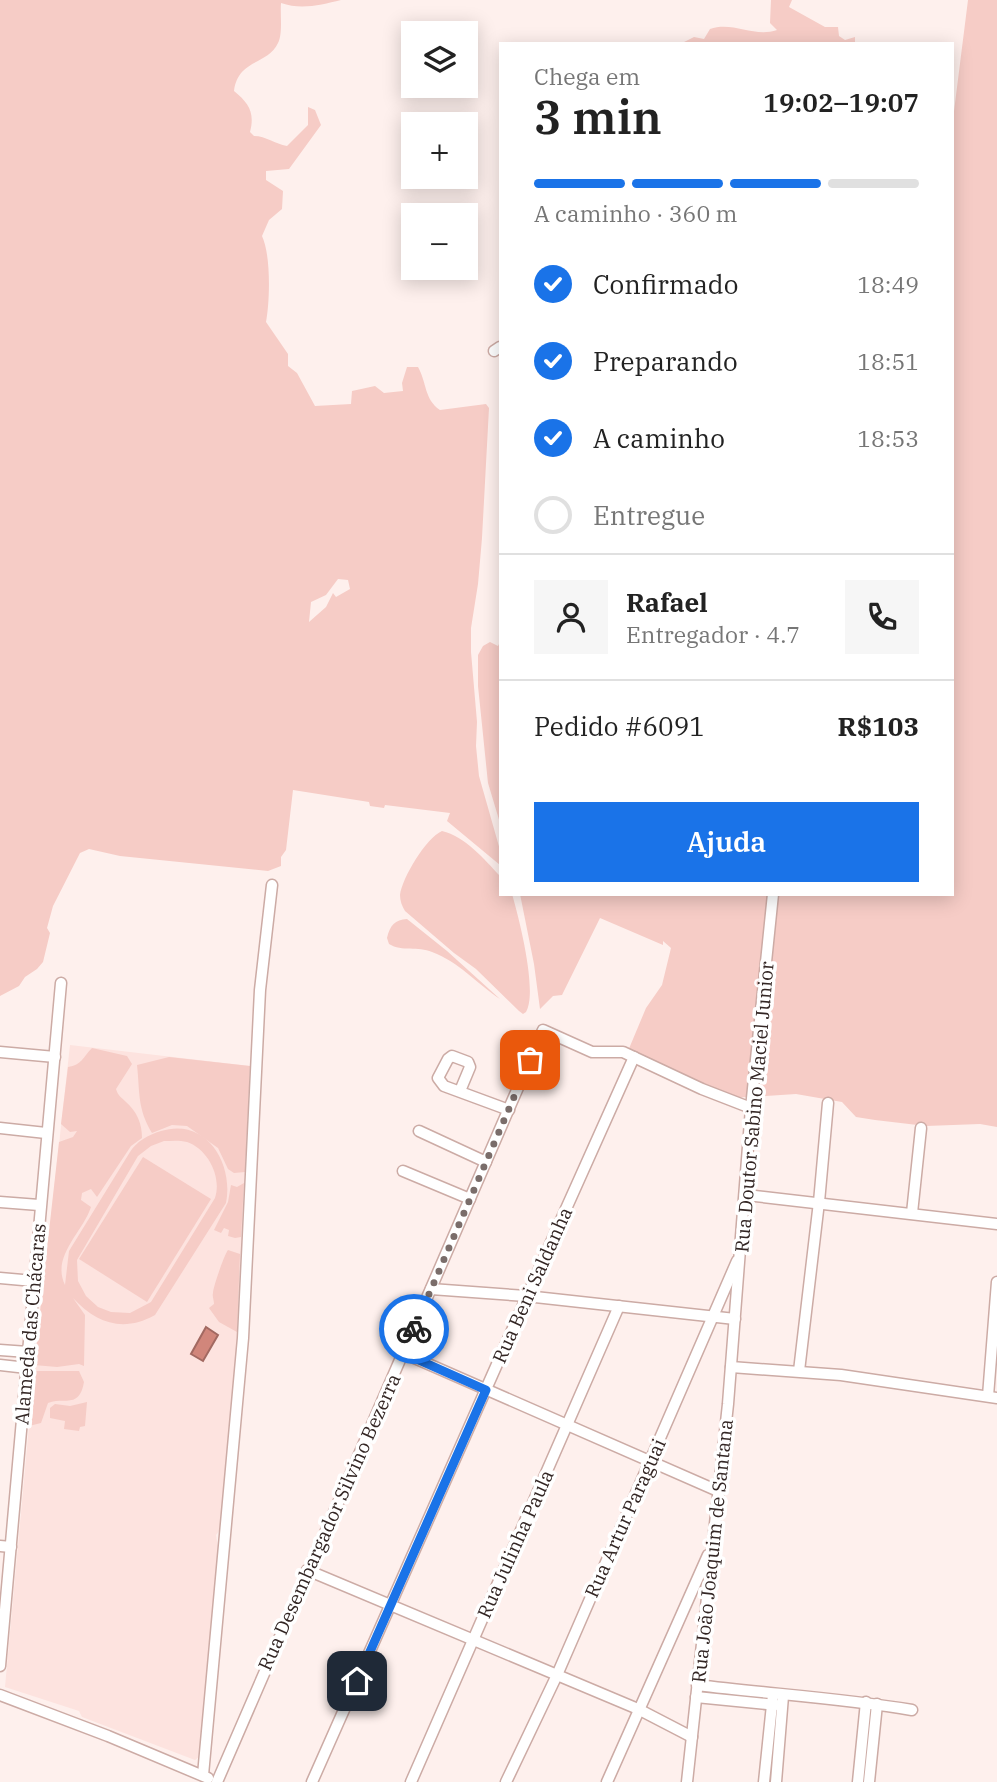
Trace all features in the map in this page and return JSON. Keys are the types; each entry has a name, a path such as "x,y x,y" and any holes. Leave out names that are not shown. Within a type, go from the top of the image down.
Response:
{"street":[{"path":"203,1775 243,1338 260,990 272,885"},
{"name":"Rua Doutor Sabino Maciel Junior","path":"735,1319 751,1108 772,896"},
{"name":"Alameda das Chácaras","path":"0,1666 5,1546 27,1368 39,1205 61,983"},
{"name":"Rua Desembargador Silvino Bezerra","path":"217,1782 543,1030 592,1052 623,1052 634,1057"},
{"path":"0,1052 55,1057"},
{"path":"634,1057 702,1089 751,1108"},
{"name":"Rua Beni Saldanha","path":"312,1782 634,1057"},
{"path":"460,1091 509,1110"},
{"path":"799,1370 828,1102"},
{"path":"0,1128 46,1133"},
{"path":"912,1213 921,1128"},
{"path":"419,1131 486,1161"},
{"path":"402,1171 470,1199"},
{"path":"746,1195 997,1224"},
{"path":"0,1202 39,1205"},
{"name":"Rua Artur Paraguai","path":"506,1782 557,1675 741,1252"},
{"path":"0,1278 34,1281"},
{"path":"731,1367 799,1370 992,1397 997,1282"},
{"path":"430,1289 526,1296 735,1319"},
{"name":"Rua Julinha Paula","path":"411,1782 619,1306"},
{"name":"Rua João Joaquim de Santana","path":"687,1782 735,1319"},
{"path":"0,1350 28,1352"},
{"path":"403,1353 718,1491"},
{"path":"0,1365 27,1368"},
{"path":"607,1782 712,1546"},
{"path":"307,1570 638,1709 692,1737"},
{"path":"697,1685 778,1700"},
{"path":"0,1695 108,1736 217,1782"},
{"path":"696,1697 872,1703 912,1710"},
{"path":"764,1782 778,1700"},
{"path":"776,1782 778,1700"},
{"path":"858,1782 872,1703"},
{"path":"869,1782 872,1703"}],"shaded area":[{"path":"0,0 341,0 304,6 281,3 278,43 267,55 241,73 234,91 250,109 250,132 254,136 287,146 308,125 308,107 315,110 321,125 289,169 266,171 266,180 283,191 282,209 269,220 262,236 269,278 266,322 288,354 288,366 297,373 315,406 351,404 352,391 375,386 384,393 403,391 402,383 407,367 418,367 428,396 440,410 486,404 489,408 482,538 471,628 471,652 479,776 499,846 499,864 447,821 450,813 385,805 384,808 370,806 369,802 293,790 286,850 281,857 281,866 268,871 120,856 89,849 80,853 53,906 43,962 25,977 19,986 0,996","holes":["338,579 348,580 350,589 336,597 333,593 326,607 309,622 311,602 326,595"]},
{"path":"771,0 792,0 789,7 825,27 838,27 839,36 845,40 855,37 855,42 684,42 694,37 704,39 710,29 719,27 760,32 777,30 770,23"},
{"path":"968,0 997,0 997,1127 980,1124 926,1126 856,1117 842,1102 796,1094 732,1098 628,1051 646,1008 662,985 671,948 663,941 663,945 600,918 562,995 553,996 540,1009 520,896 954,896 954,111"},
{"path":"490,642 498,646 499,644 499,820 488,783 478,686 478,655 483,646"},
{"path":"442,831 467,843 499,875 499,896 513,896 529,972 529,1002 523,1014 476,969 405,911 402,905 400,895 410,869"},
{"path":"407,919 500,999 442,956 427,950 399,948 389,944 387,938 391,927 396,922"},
{"path":"70,1045 250,1066 236,1357 222,1527 216,1535 219,1553 199,1757 195,1760 82,1717 79,1711 5,1687 34,1371"},
{"path":"92,1048 127,1056 132,1064 116,1089 136,1114 142,1138 131,1146 97,1197 91,1189 82,1193 81,1200 91,1207 65,1254 62,1274 65,1285 69,1251 130,1152 147,1137 177,1128 203,1137 221,1159 226,1173 226,1203 155,1315 132,1323 111,1323 91,1314 73,1298 85,1315 84,1366 34,1365 59,1142 73,1137 77,1131 70,1132 61,1124 68,1067 79,1062","holes":["164,1141 187,1142 207,1157 217,1181 215,1198 151,1302 130,1313 111,1312 98,1307 86,1296 78,1281 77,1260 138,1156 151,1146"]},
{"path":"169,1057 250,1066 245,1172 234,1173 228,1169 218,1148 187,1126 172,1125 152,1133 141,1108 137,1065"},
{"path":"143,1157 211,1199 147,1302 79,1259"},
{"path":"244,1183 241,1237 228,1236 229,1230 224,1228 221,1233 214,1230 228,1202 231,1185 237,1187"},
{"path":"228,1250 240,1254 237,1332 219,1322 209,1308 214,1304 214,1290"},
{"path":"206,1327 218,1335 203,1361 191,1354"},
{"path":"34,1371 79,1371 84,1382 79,1396 48,1403 41,1423 29,1426"},
{"path":"87,1402 85,1426 80,1427 79,1431 64,1429 65,1421 50,1418 50,1408 55,1404 70,1406"}],"way so far":[{"path":"414,1329 530,1060"}],"route":[{"path":"357,1681 486,1390 403,1353 414,1329"}]}
